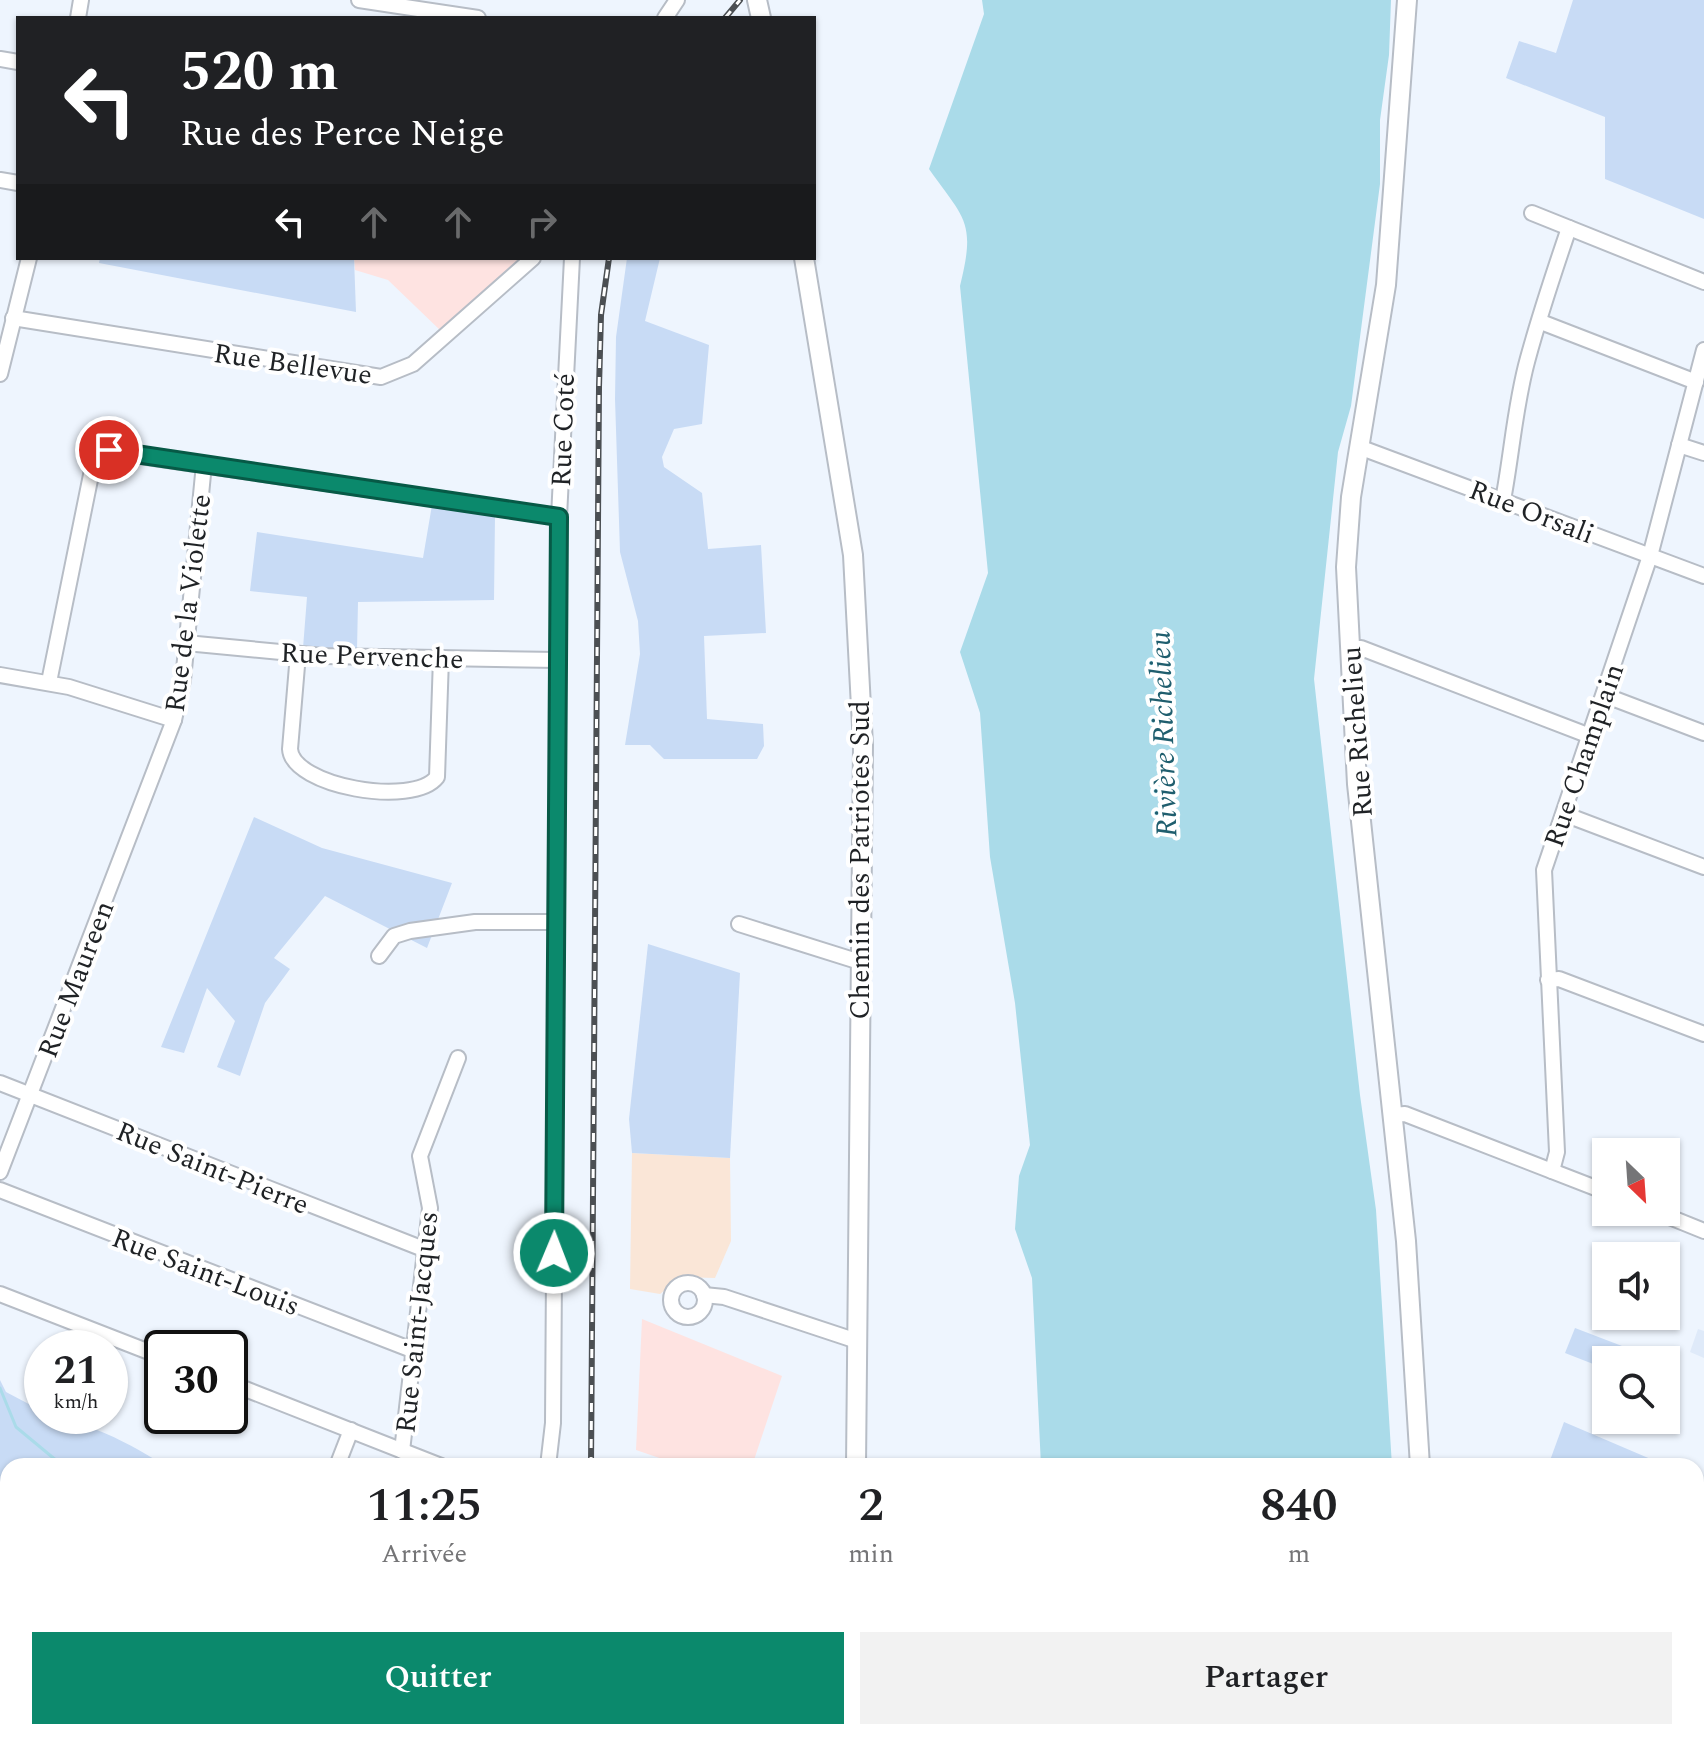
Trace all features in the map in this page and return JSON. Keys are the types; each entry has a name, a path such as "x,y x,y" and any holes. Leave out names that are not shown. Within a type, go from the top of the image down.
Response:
{"main road":[{"name":"Rue Richelieu","path":"1407,0 1386,285 1347,540 1358,795 1406,1241 1420,1458"},
{"name":"Chemin des Patriotes Sud","path":"804,260 854,570 864,771 856,1458"}],"street":[{"path":"359,0 465,16"},
{"path":"1532,213 1704,282"},
{"path":"1503,500 1528,357 1541,322 1541,308 1569,228"},
{"path":"0,374 28,260"},
{"name":"Rue Bellevue","path":"13,318 381,377 413,364 531,260"},
{"name":"Rue Coté","path":"549,1458 553,1423 559,517 572,260"},
{"path":"1541,322 1696,382"},
{"name":"Rue Champlain","path":"1552,1171 1557,1152 1543,875 1650,556 1704,350"},
{"path":"1679,445 1704,453"},
{"name":"Rue Orsali","path":"1359,447 1704,576"},
{"path":"49,682 96,459 113,449 559,517"},
{"name":"Rue de la Violette","path":"150,787 174,720 186,643 204,464"},
{"name":"Rue Pervenche","path":"186,643 298,654 558,660"},
{"path":"1350,648 1361,648 1590,736"},
{"path":"298,654 290,749 293,762 304,770 381,794 424,788 437,777 441,658"},
{"path":"0,675 49,682 174,720"},
{"path":"1604,695 1704,733"},
{"name":"Rue Maureen","path":"0,1172 150,787"},
{"path":"1564,814 1704,867"},
{"path":"379,956 394,936 410,931 475,922 557,922"},
{"path":"739,924 860,962"},
{"path":"1548,980 1559,979 1704,1034"},
{"name":"Rue Saint-Jacques","path":"402,1451 430,1200 420,1156 458,1058"},
{"name":"Rue Saint-Pierre","path":"0,1083 426,1250"},
{"path":"1393,1115 1405,1114 1592,1187"},
{"name":"Rue Saint-Louis","path":"0,1190 412,1350"},
{"path":"1680,1221 1704,1231"},
{"path":"0,1294 144,1350"},
{"path":"704,1295 724,1297 857,1341"},
{"path":"248,1390 420,1458"},
{"path":"340,1458 351,1430"}],"shaded area":[{"path":"1573,0 1704,0 1704,219 1605,179 1605,117 1506,78 1519,41 1556,53"},
{"path":"100,260 354,260 356,312 99,263"},
{"path":"354,260 518,260 442,332 388,280 355,270"},
{"path":"627,260 660,260 645,321 709,345 702,424 674,429 662,457 664,467 702,493 708,549 761,545 766,633 704,636 707,719 763,724 764,746 757,759 664,759 650,745 625,745 640,654 638,621 620,552 616,337"},
{"path":"432,505 495,516 494,600 358,602 357,650 303,648 307,597 250,591 257,532 423,558"},
{"path":"254,817 322,848 452,883 427,948 325,896 274,958 290,969 265,1003 240,1076 217,1067 235,1021 207,988 184,1053 161,1047"},
{"path":"648,944 740,973 730,1158 632,1153 629,1119"},
{"path":"632,1153 730,1158 731,1241 715,1278 682,1277 660,1294 630,1289"},
{"path":"642,1319 782,1376 755,1458 660,1458 636,1450"},
{"path":"1575,1328 1622,1346 1592,1346 1592,1364 1565,1353"},
{"path":"1698,1329 1704,1331 1704,1358 1690,1352"},
{"path":"0,1380 6,1392 24,1402 24,1434 106,1434 151,1458 0,1458"},
{"path":"1564,1422 1648,1458 1551,1458"}],"water":[{"name":"Rivière Richelieu","path":"982,0 1391,0 1389,55 1380,120 1380,184 1351,406 1338,452 1314,679 1360,1095 1376,1210 1392,1458 1041,1458 1032,1278 1015,1229 1019,1176 1030,1145 1015,1003 990,857 980,713 960,652 988,573 960,286 967,234 959,211 929,169 984,14"}],"waterway":[{"path":"0,1388 16,1427 53,1458"}],"railway":[{"path":"727,16 740,0"},
{"path":"591,1458 599,387 601,315 609,260"}],"route":[{"path":"109,450 559,517 554,1253"}]}
